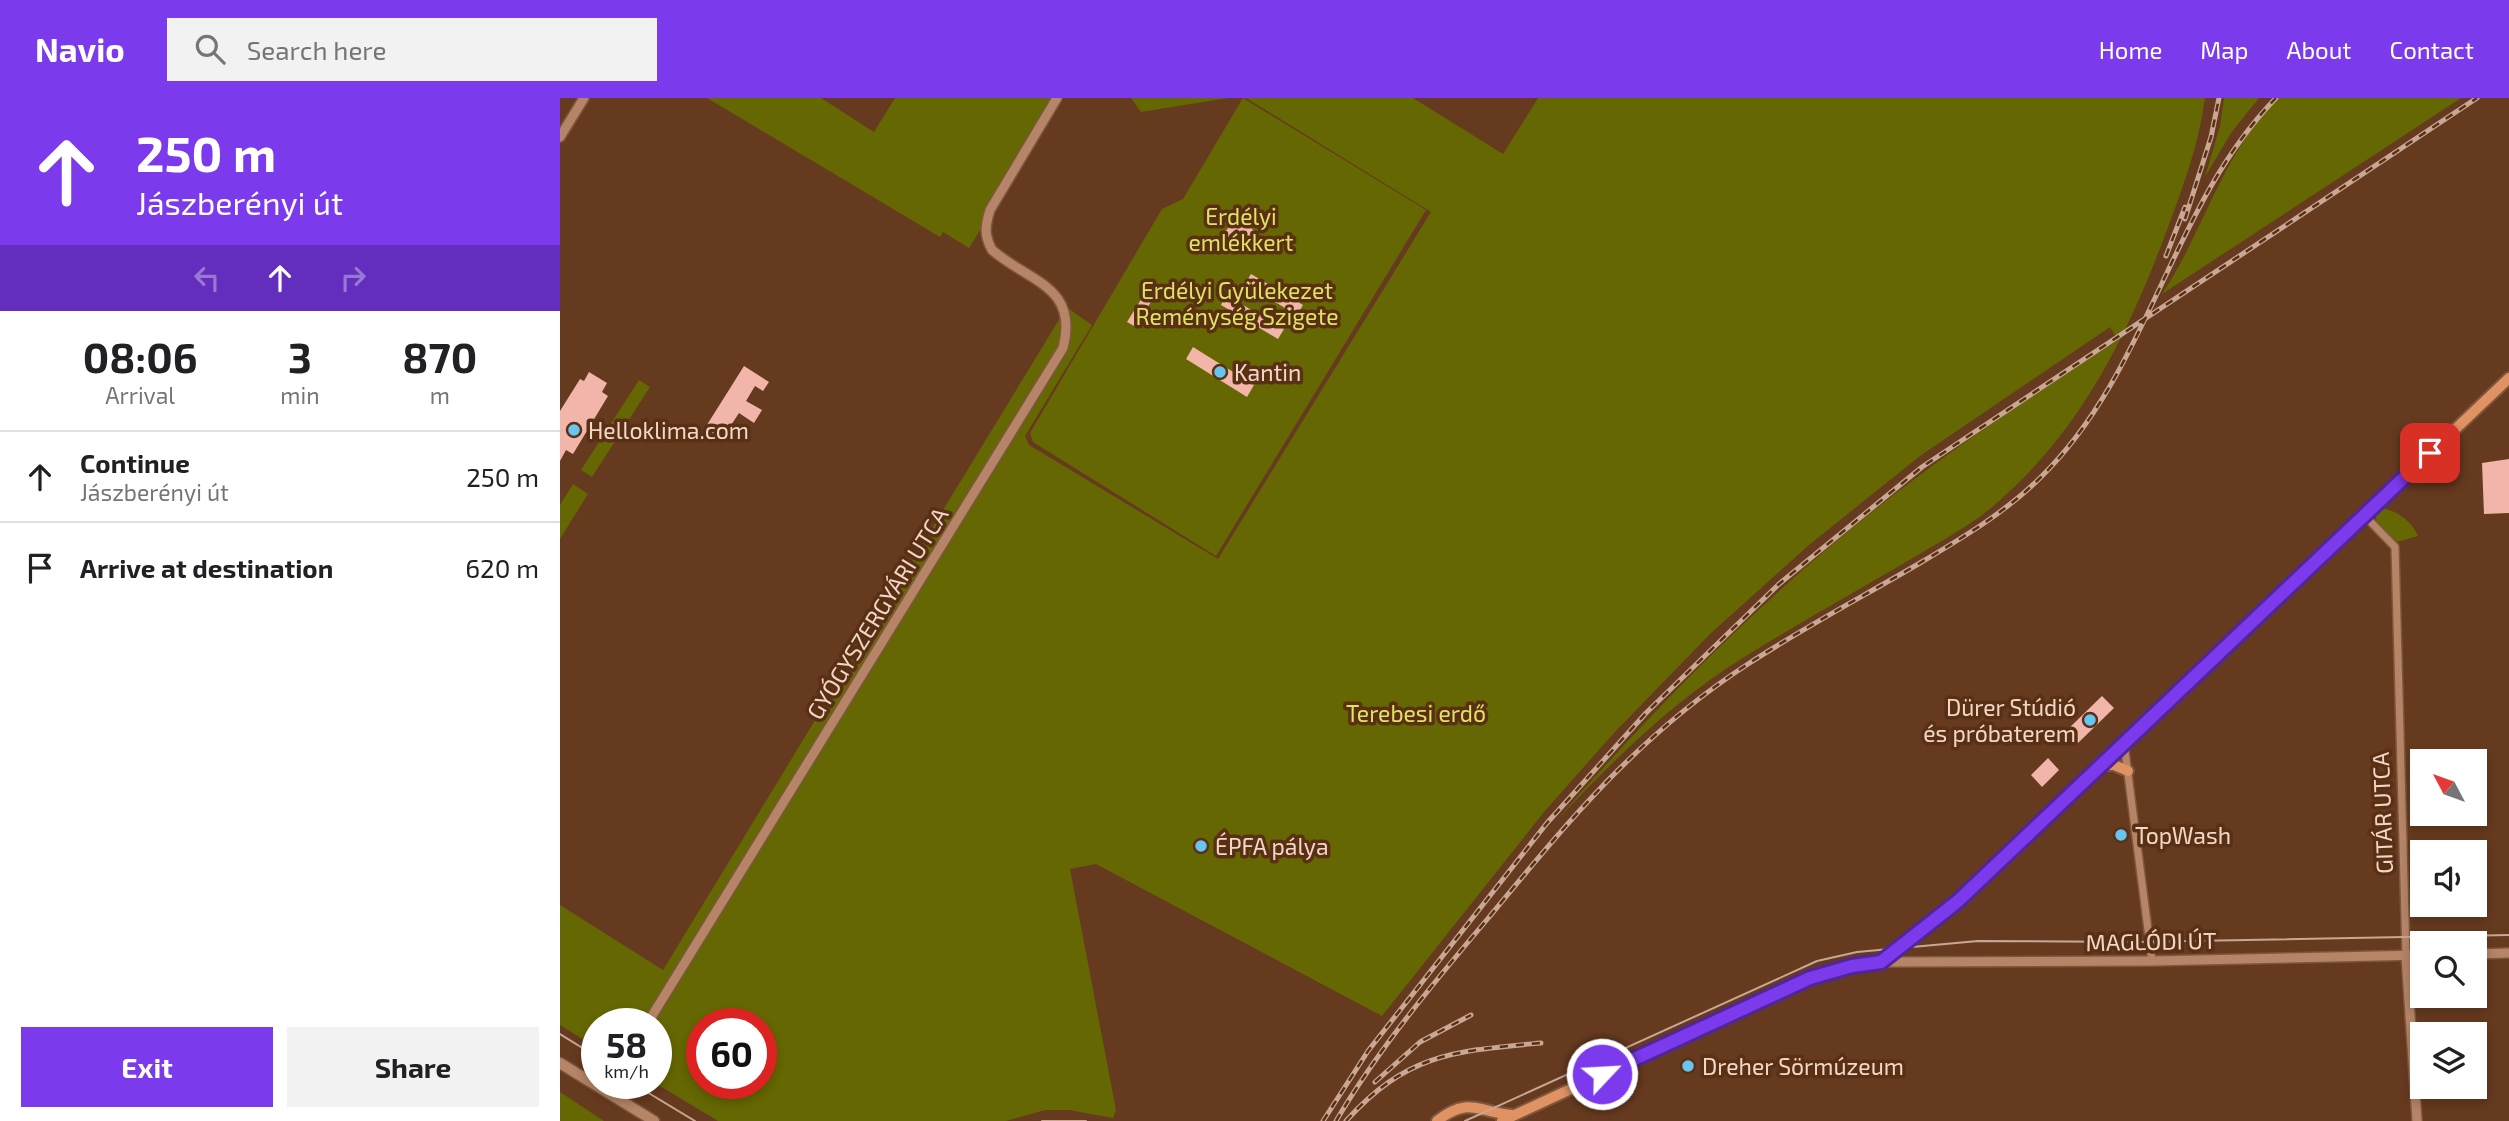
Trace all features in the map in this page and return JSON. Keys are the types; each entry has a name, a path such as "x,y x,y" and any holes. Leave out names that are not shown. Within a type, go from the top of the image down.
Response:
{"main road":[{"path":"1502,1121 1810,978 1852,966 1881,962 1958,901 2509,379"},
{"path":"2100,765 2115,765 2128,771"},
{"path":"560,1063 581,1074"},
{"path":"624,1099 654,1121"},
{"path":"1437,1121 1461,1107 1476,1105 1501,1114 1515,1115"},
{"path":"1476,1105 1482,1115 1481,1121"}],"street":[{"path":"560,137 584,98"},
{"name":"GYÓGYSZERGYÁRI UTCA","path":"657,1008 1063,348 1067,331 1066,315 1060,300 1042,283 992,250 986,240 985,226 990,210 1057,98"},
{"name":"GITÁR UTCA","path":"2364,515 2395,547 2406,956 2417,1121"},
{"path":"2124,742 2152,961"},
{"path":"2487,954 2509,953"},
{"name":"MAGLÓDI ÚT","path":"1881,962 2152,961 2410,956"}],"green space":[{"path":"707,98 821,98 874,132 895,98 1063,98 969,248 943,232 940,237"},
{"path":"1131,98 1228,98 1141,112"},
{"name":"Erdélyi Gyülekezet Reménység Szigete","path":"1243,98 1426,210 1216,556 1033,442 1030,433 1162,209 1183,199"},
{"name":"Terebesi erdő","path":"1246,98 1413,98 1503,154 1538,98 2205,98 2195,149 2152,270 2117,345 2097,381 2050,448 2022,479 1971,523 1766,644 1693,692 1622,754 1555,822 1638,730 1724,642 1770,600 1863,519 1912,481 2118,340 2110,327 1920,456 1809,545 1710,634 1613,734 1544,812 1382,1016 1096,864 1070,869 1116,1110 1113,1118 1069,1110 1045,1110 1006,1121 718,1121 672,1093 672,1008 581,1008 581,1038 560,1025 560,905 663,970 1060,318 1052,297 1092,325 1025,436 1029,445 1218,559 1431,212"},
{"path":"2224,98 2259,98 2231,133 2205,177 2220,126"},
{"path":"2279,98 2461,98 2162,294 2177,270 2228,167 2260,119"},
{"path":"639,380 650,387 592,477 581,470"},
{"path":"573,484 588,494 560,539 560,505"},
{"path":"2379,508 2391,510 2402,517 2418,536 2393,543 2377,523"},
{"path":"560,1092 604,1121 560,1121"}],"building":[{"path":"1230,212 1236,217 1241,212 1251,216 1254,222 1250,227 1255,232 1247,242 1241,237 1237,243 1224,233 1229,227 1223,222"},
{"path":"1251,274 1303,305 1297,315 1245,284"},
{"path":"1150,285 1158,290 1136,327 1127,322"},
{"path":"1226,295 1284,329 1278,339 1221,305"},
{"name":"Kantin","path":"1193,347 1254,385 1247,397 1186,359"},
{"path":"744,366 769,382 763,391 755,386 746,401 762,410 754,423 739,413 722,439 705,428"},
{"name":"Helloklima.com","path":"589,372 607,383 602,392 608,396 573,454 566,450 560,461 560,411 580,379 584,381"},
{"path":"2509,459 2509,513 2484,514 2482,463"},
{"name":"Dürer Stúdió és próbaterem","path":"2102,696 2114,708 2078,743 2066,731"},
{"path":"2048,758 2059,770 2042,787 2031,775"}],"tram line":[{"path":"1465,1121 1817,961 1857,952 1978,941 2136,942 2509,935"},
{"path":"560,1034 581,1047"},
{"path":"659,1099 695,1121"},
{"path":"1042,1121 1086,1121"}],"railway":[{"path":"2185,219 2211,137 2219,98"},
{"path":"1336,1121 1389,1041 1449,965 1578,812 1640,749 1673,719 1748,664 1968,534 2013,502 2041,477 2078,434 2109,388 2210,188 2240,141 2276,98"},
{"path":"1323,1121 1368,1051 1547,823 1646,713 1779,584 1922,467 2477,98"},
{"path":"2166,256 2185,207"},
{"path":"1375,1082 1420,1042 1471,1015"},
{"path":"1346,1121 1368,1098 1390,1081 1434,1059 1483,1049 1541,1043"}],"place":[{"name":"Kantin","path":"1220,372"},
{"name":"Helloklima.com","path":"574,430"},
{"name":"Dürer Stúdió és próbaterem","path":"2090,720"},
{"name":"TopWash","path":"2121,835"},
{"name":"ÉPFA pálya","path":"1201,846"},
{"name":"Dreher Sörmúzeum","path":"1688,1066"}],"route":[{"path":"1602,1074 1810,978 1852,966 1881,962 1958,901 2430,453"}],"park label":[{"name":"Erdélyi emlékkert","path":"1241,229"}]}
